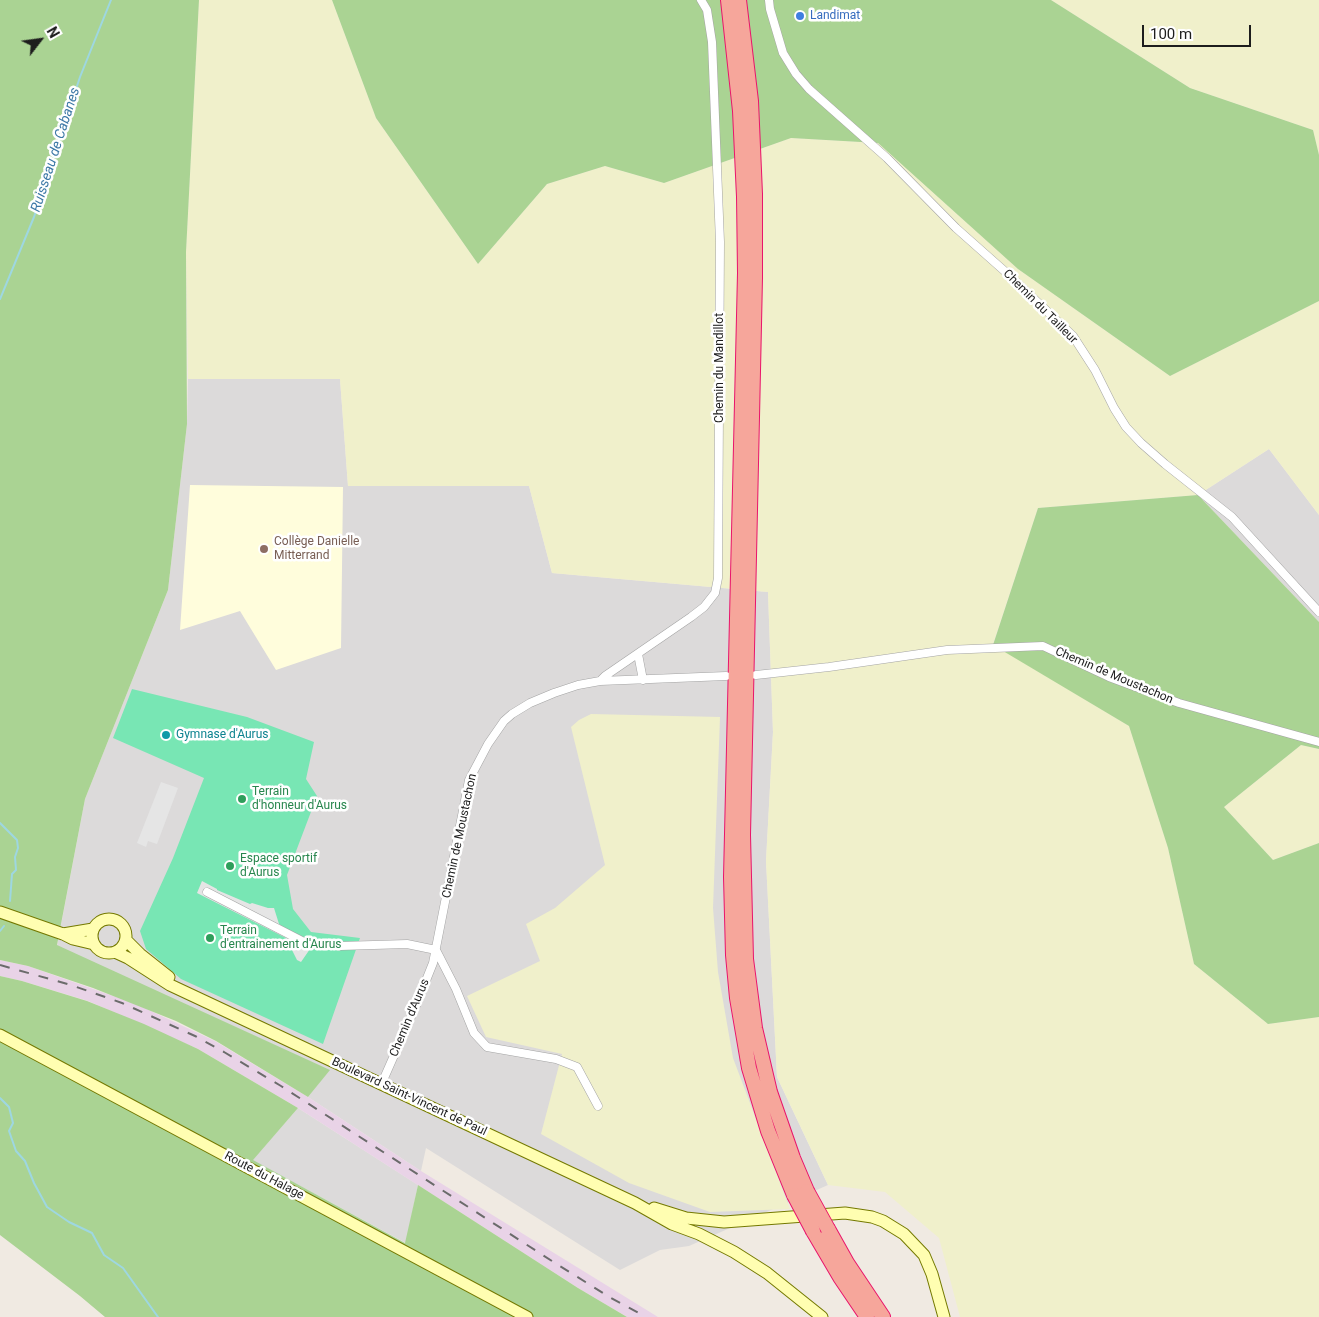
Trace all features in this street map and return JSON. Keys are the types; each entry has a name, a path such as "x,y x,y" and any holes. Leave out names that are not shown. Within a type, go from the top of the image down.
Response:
{"highway":[{"path":"728,0 740,111 745,263 731,868 733,955 737,998 749,1068 768,1131 801,1193 828,1229 847,1263 883,1317"},
{"path":"739,0 751,101 755,194 755,288 743,835 746,959 755,1028 770,1092 793,1158 801,1193 813,1231 840,1277 867,1317"}],"main road":[{"path":"0,912 63,934 73,940 94,944"},
{"path":"106,918 113,919 125,928 126,940 120,949 115,952 103,952 94,944 92,939 93,929 100,920 106,918"},
{"path":"63,934 93,929"},
{"name":"Boulevard Saint-Vincent de Paul","path":"126,940 183,990"},
{"name":"Boulevard Saint-Vincent de Paul","path":"115,952 170,985 635,1203"},
{"name":"Route du Halage","path":"0,1035 527,1317"},
{"path":"635,1203 672,1224 699,1234 734,1252 767,1273 822,1317"},
{"path":"635,1203 686,1218 714,1222 846,1213 872,1217 883,1221 904,1234 924,1255 934,1280 944,1317"}],"street":[{"name":"Chemin du Mandillot","path":"600,681 704,607 714,593 718,578 720,242 712,42 707,10 701,0"},
{"name":"Chemin du Tailleur","path":"768,0 783,53 796,74 809,89 887,158 956,228 1009,275 1072,336 1095,370 1126,427 1140,443 1232,517 1319,612"},
{"name":"Chemin de Moustachon","path":"756,675 829,667 947,650 1043,646 1109,677 1179,703 1319,742"},
{"path":"638,654 643,680"},
{"name":"Chemin de Moustachon","path":"436,950 469,780 488,744 504,721 530,704 578,685 600,681 726,676"},
{"path":"207,892 304,942 340,946 407,944 436,950 456,989 474,1033 487,1047 556,1059 577,1066 598,1106"},
{"name":"Chemin d'Aurus","path":"381,1084 415,1008 436,950"}],"shaded area":[{"path":"188,379 340,379 348,486 529,486 552,573 768,592 773,732 766,861 777,1077 828,1185 689,1246 660,1250 620,1270 426,1148 421,1171 308,1097 329,1070 57,946 85,799 168,590 187,424"},
{"path":"1269,449 1319,515 1319,622 1198,495"},
{"name":"Collège Danielle Mitterrand","path":"190,485 343,487 341,648 276,670 240,611 180,630"},
{"path":"161,782 178,788 157,844 148,841 146,847 137,843"},
{"path":"202,881 217,890 250,904 274,908 279,924 310,949 301,962 297,960 286,938 197,893"},
{"path":"0,960 28,966 136,1004 215,1041 308,1097 421,1171 658,1317 627,1317 578,1288 298,1108 198,1049 88,1001 0,976"},
{"path":"298,1108 418,1185 406,1243 252,1160"}],"green space":[{"path":"0,0 199,0 186,252 187,424 168,590 85,799 57,945 330,1070 308,1097 216,1041 176,1021 93,988 28,966 0,960"},
{"path":"199,0 332,0 376,118 478,264 547,184 605,166 664,183 791,138 878,143 1018,269 1170,376 1319,301 1319,515 1269,449 1198,495 1038,508 993,644 1129,726 1168,848 1194,964 1268,1024 1319,1017 1319,1317 960,1317 939,1238 885,1192 828,1185 777,1077 766,861 773,732 768,592 552,573 529,486 348,486 340,379 188,379 186,252"},
{"path":"332,0 1051,0 1190,88 1313,130 1319,155 1319,301 1170,376 1018,269 878,143 791,138 664,183 605,166 547,184 478,264 376,118"},
{"path":"1051,0 1319,0 1319,155 1313,130 1190,88"},
{"path":"1198,495 1319,622 1319,749 1301,745 1224,807 1273,860 1319,843 1319,1017 1268,1024 1194,964 1168,848 1129,726 993,645 1038,508"},
{"name":"Espace sportif d'Aurus","path":"132,689 247,717 314,742 306,779 317,796 287,875 293,909 311,932 360,938 323,1044 181,979 146,949 140,931 173,858 204,778 113,738"},
{"path":"591,714 720,717 713,908 718,972 733,1058 790,1209 710,1212 629,1183 541,1134 562,1054 486,1037 467,996 540,961 526,924 555,908 605,865 571,727 579,720"},
{"path":"1301,745 1319,749 1319,843 1273,860 1224,807"},
{"path":"0,976 87,1001 144,1024 198,1049 298,1108 253,1160 405,1243 418,1185 578,1288 627,1317 105,1317 0,1235"}],"waterway":[{"name":"Ruisseau de Cabanes","path":"0,299 34,217 80,77 111,0"},
{"name":"Ruisseau de Cabanes","path":"0,823 17,840 16,870 12,874 10,901"},
{"name":"Ruisseau de Cabanes","path":"0,931 4,926"},
{"name":"Ruisseau de Cabanes","path":"0,1098 9,1107 13,1123 9,1131 16,1151 25,1161 47,1207 69,1222 92,1233 104,1255 123,1268 158,1317"}],"railway":[{"path":"0,965 71,985 122,1003 195,1036 281,1086 555,1263 611,1298 646,1317"}],"place":[{"name":"Landimat","path":"800,16"},
{"name":"Collège Danielle Mitterrand","path":"264,549"},
{"name":"Gymnase d'Aurus","path":"166,735"},
{"name":"Terrain d'honneur d'Aurus","path":"242,799"},
{"name":"Espace sportif d'Aurus","path":"230,866"},
{"name":"Terrain d'entrainement d'Aurus","path":"210,938"}]}
